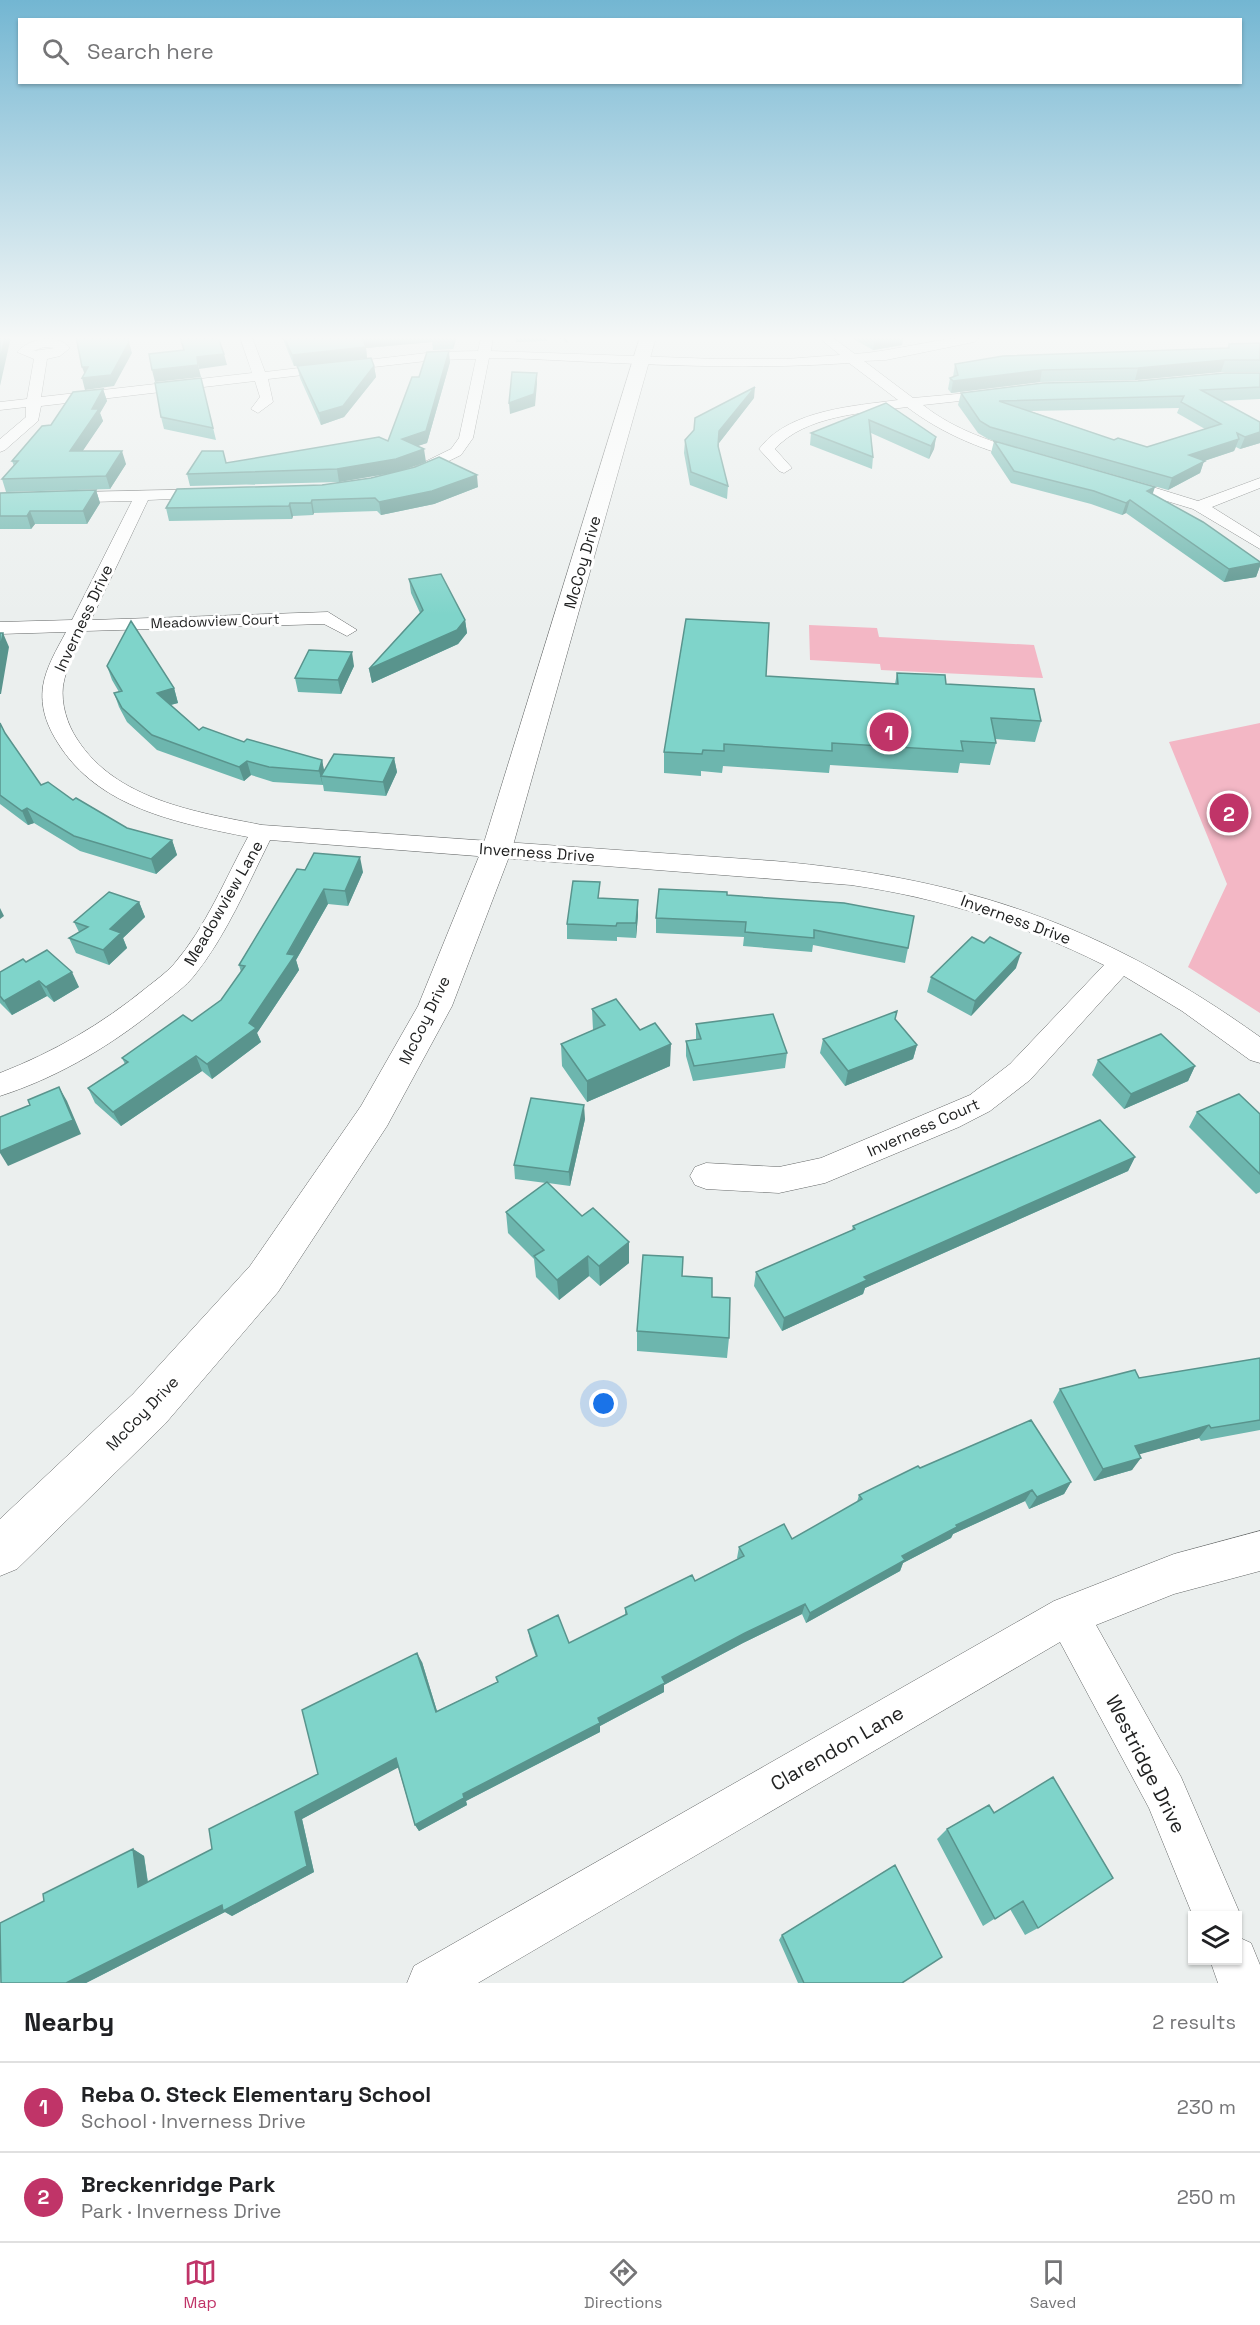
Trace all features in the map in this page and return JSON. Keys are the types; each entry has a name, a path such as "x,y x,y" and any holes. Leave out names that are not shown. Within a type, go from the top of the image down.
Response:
{"street":[{"path":"0,447 20,430"},
{"path":"397,479 436,464 456,452 466,438 468,430"},
{"name":"McCoy Drive","path":"0,1552 150,1409 264,1279 374,1116 435,1006 497,849 619,430"},
{"path":"784,468 767,449 770,442 788,430"},
{"path":"950,430 963,437 1041,460"},
{"path":"1104,477 1199,506 1260,544"},
{"path":"1199,506 1260,483"},
{"path":"0,500 230,493"},
{"name":"Inverness Drive","path":"142,496 78,625 53,684 53,700 57,722 73,751 106,781 156,807 202,820 262,832 796,871 917,887 1004,912 1122,962 1228,1028 1260,1052"},
{"name":"Meadowview Court","path":"78,625 328,618 347,630"},
{"path":"0,628 78,625"},
{"name":"Meadowview Lane","path":"0,1085 41,1069 90,1044 141,1009 184,970 213,926 262,832"},
{"name":"Inverness Court","path":"706,1176 779,1180 825,1170 972,1107 997,1091 1020,1072 1122,962"},
{"name":"Clarendon Lane","path":"431,1983 1068,1615 1174,1574 1260,1551"},
{"name":"Westridge Drive","path":"1068,1615 1165,1793 1215,1911"},
{"path":"1236,1965 1242,1983"}],"shaded area":[{"path":"809,625 877,628 879,637 1034,645 1043,678 881,670 880,664 810,660"},
{"path":"1260,723 1260,1013 1188,967 1227,884 1169,742"}],"building":[{"path":"39,430 85,430 70,451 122,451 106,476 2,479 18,461 12,461"},
{"path":"392,430 426,430 402,439 424,449 396,459 337,469 187,474 202,451 223,451 226,463 379,437 388,441"},
{"path":"694,430 720,430 718,446 728,486 691,472 685,440"},
{"path":"820,430 870,430 873,457 811,433"},
{"path":"892,430 925,430 936,437 931,446"},
{"path":"999,430 1083,430 1114,440 1118,438 1147,447 1203,430 1260,430 1260,432 1245,437 1237,433 1239,439 1189,455 1205,461 1172,478"},
{"path":"994,441 1155,487 1147,491 1203,522 1260,563 1229,569 1130,500 1126,503 1094,491 1014,471"},
{"path":"439,457 477,475 432,491 379,502 375,498 312,500 311,503 290,503 289,506 166,508 177,489 322,485 371,478 415,467"},
{"path":"96,490 83,511 30,511 27,516 0,516 0,493"},
{"path":"441,574 465,620 457,630 369,669 423,610 409,579"},
{"path":"686,619 769,623 766,676 898,684 897,673 945,675 946,684 1034,689 1041,721 991,718 996,743 961,741 963,751 832,743 832,751 724,744 724,751 703,750 702,754 664,752"},
{"path":"131,621 174,688 157,693 199,730 203,727 244,742 247,739 322,760 319,771 269,767 247,761 239,767 152,735 122,708 114,693 122,691 107,666"},
{"path":"0,633 3,633 0,650"},
{"path":"309,650 352,652 338,680 295,678"},
{"path":"0,723 41,785 48,782 73,800 76,798 127,828 172,840 151,859 74,836 27,808 22,811 0,795"},
{"path":"334,754 394,758 383,782 321,776"},
{"path":"314,853 360,857 345,891 324,889 287,954 295,955 249,1023 256,1028 207,1064 196,1056 113,1112 88,1088 128,1062 122,1058 183,1015 192,1021 221,1000 245,966 239,965 297,869 305,870"},
{"path":"573,881 600,882 598,898 638,900 636,923 617,923 616,926 567,924"},
{"path":"659,889 727,892 727,895 844,903 914,916 908,948 814,930 814,938 745,932 746,922 656,918"},
{"path":"109,892 139,902 110,929 121,933 103,950 69,938 88,927 74,922"},
{"path":"972,937 984,943 990,937 1021,953 975,1001 931,977"},
{"path":"47,950 72,972 46,987 39,981 4,1001 0,996 0,972 23,959 26,962"},
{"path":"616,999 640,1030 655,1023 671,1044 587,1081 561,1044 605,1025 592,1009"},
{"path":"897,1011 895,1019 917,1045 848,1071 823,1039"},
{"path":"773,1014 787,1053 694,1066 686,1041 701,1039 696,1024"},
{"path":"1161,1034 1195,1066 1131,1094 1098,1060"},
{"path":"59,1087 73,1120 0,1151 0,1117 30,1105 28,1100"},
{"path":"1239,1094 1260,1114 1260,1174 1197,1112"},
{"path":"531,1098 584,1105 569,1172 514,1165"},
{"path":"1100,1120 1135,1157 864,1277 867,1280 784,1318 756,1272 855,1229 853,1226"},
{"path":"547,1182 582,1216 593,1208 629,1242 599,1266 588,1256 557,1280 534,1256 544,1250 506,1212"},
{"path":"643,1255 683,1257 682,1276 712,1278 712,1297 730,1298 729,1338 637,1331"},
{"path":"1260,1358 1260,1420 1211,1428 1209,1425 1135,1446 1141,1458 1103,1469 1060,1389 1135,1370 1139,1378"},
{"path":"1031,1420 1071,1482 1037,1497 1032,1490 956,1525 957,1527 902,1556 905,1560 810,1613 805,1604 745,1633 662,1677 665,1683 598,1718 600,1723 463,1794 464,1798 415,1825 396,1758 295,1812 307,1866 223,1911 222,1905 66,1983 1,1983 0,1923 44,1901 43,1894 133,1849 138,1887 212,1849 209,1829 318,1774 302,1710 417,1653 436,1712 498,1682 496,1677 537,1656 528,1630 558,1615 569,1643 627,1614 625,1608 692,1575 695,1581 744,1556 739,1547 784,1524 792,1539 862,1499 859,1495 918,1466 920,1468"},
{"path":"1053,1777 1113,1878 1038,1928 1023,1901 995,1919 947,1829 989,1805 994,1813"},
{"path":"895,1865 942,1957 902,1983 804,1983 782,1935"}],"place":[{"name":"Reba O. Steck Elementary School","path":"889,732"},
{"name":"Breckenridge Park","path":"1229,813"}]}
